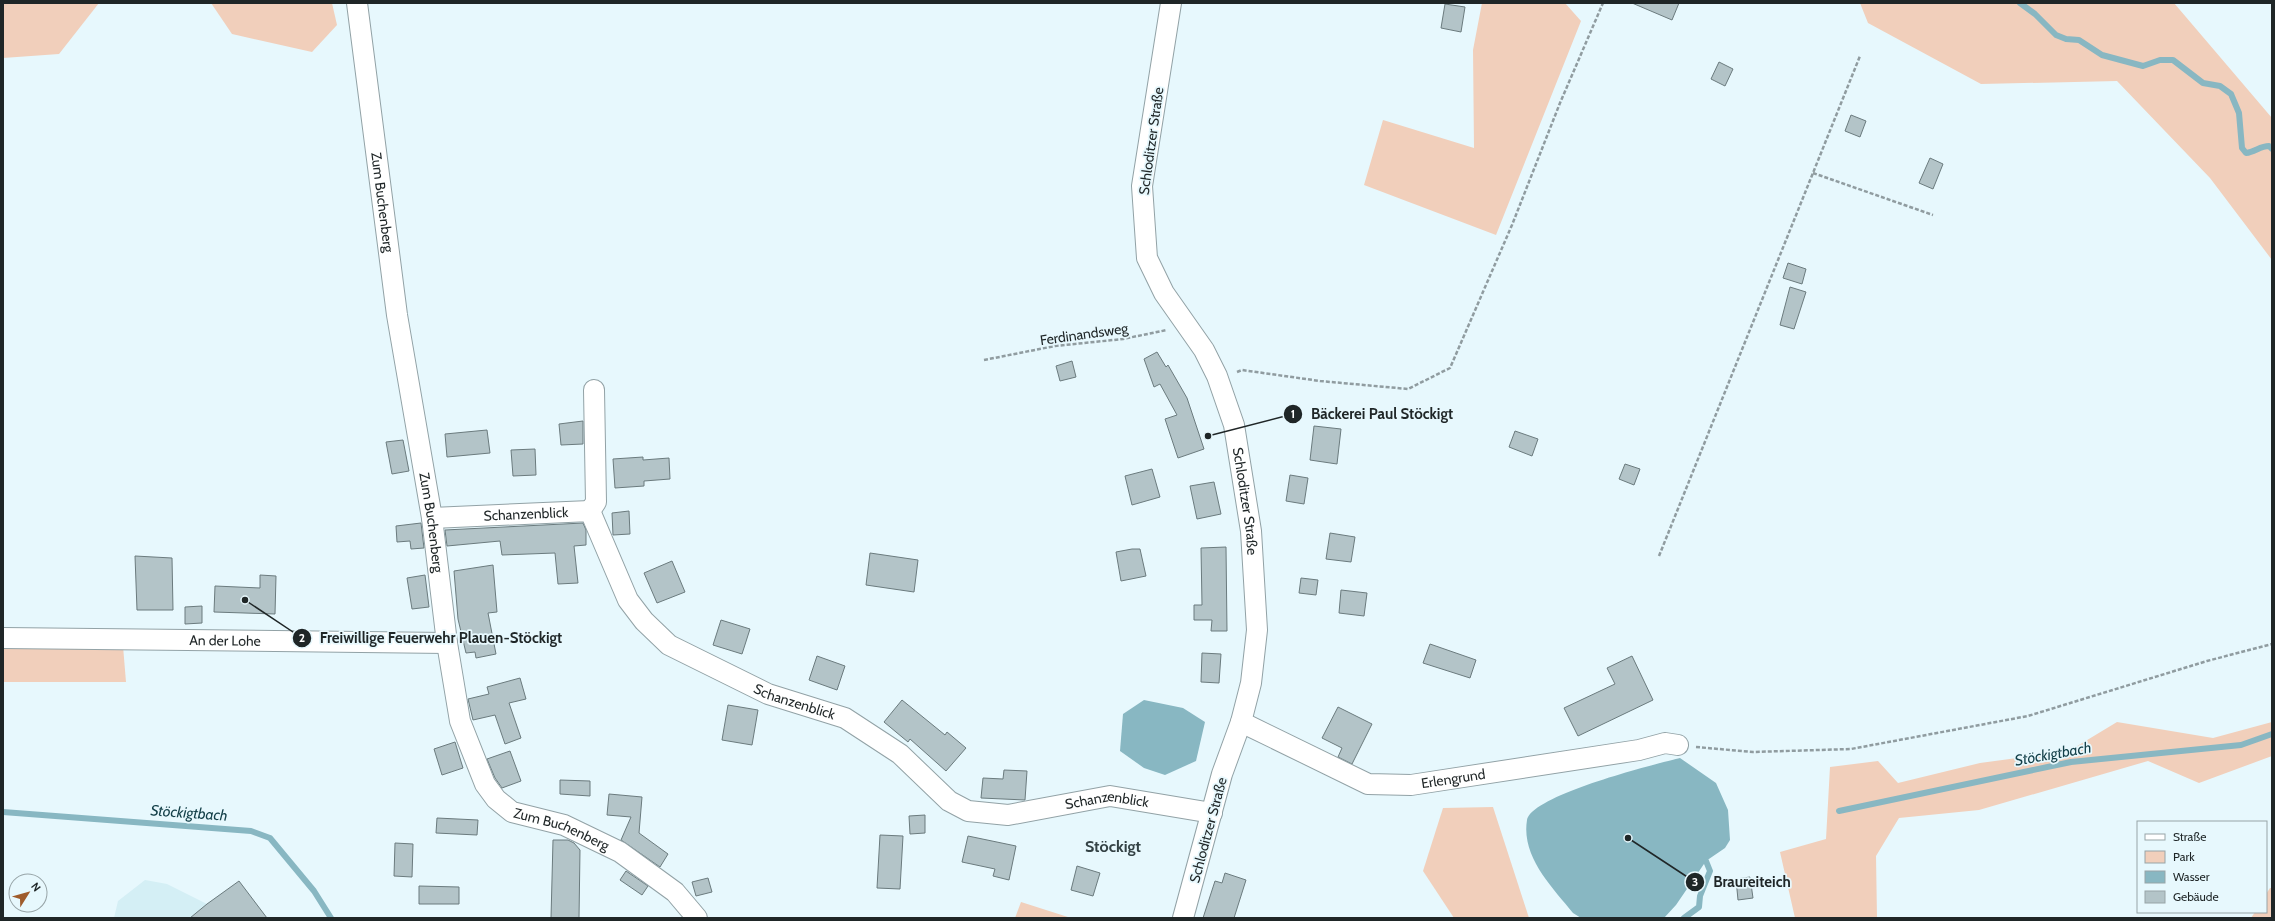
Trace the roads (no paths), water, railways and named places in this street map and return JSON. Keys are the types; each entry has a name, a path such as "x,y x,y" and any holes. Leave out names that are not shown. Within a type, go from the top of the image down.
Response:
{"street":[{"name":"Zum Buchenberg","path":"356,3 397,316 432,518 447,643 460,721 485,784 496,799 512,812 564,825 620,852 675,892 697,918"},
{"name":"Schloditzer Straße","path":"1171,3 1142,186 1147,258 1164,293 1204,350 1217,376 1234,425 1251,531 1257,630 1251,683 1241,722 1212,813 1183,918"},
{"path":"590,511 596,502 594,390"},
{"name":"Schanzenblick","path":"432,518 590,511 628,600 644,621 669,644 768,694 845,718 900,754 949,801 968,811 1008,815 1110,796 1212,813"},
{"name":"An der Lohe","path":"3,638 447,643"},
{"name":"Erlengrund","path":"1241,722 1368,784 1411,785 1639,750 1665,743 1678,745"}],"water":[{"path":"1144,700 1183,708 1205,722 1196,761 1165,775 1144,768 1120,751 1123,714"},
{"path":"1680,758 1716,783 1728,810 1730,840 1725,848 1706,861 1676,905 1664,918 1581,918 1573,913 1548,882 1533,859 1526,834 1527,820 1534,810 1571,791 1622,774"}],"waterway":[{"path":"2020,3 2035,14 2056,35 2066,39 2079,40 2102,55 2143,66 2160,60 2173,60 2203,83 2220,86 2231,94 2239,113 2242,148 2246,153 2266,146 2269,146 2272,149"},
{"name":"Stöckigtbach","path":"1839,811 2071,762 2241,745 2272,734"},
{"name":"Stöckigtbach","path":"3,812 251,831 270,838 314,891 331,918"},
{"name":"Stöckigtbach","path":"1684,918 1699,907 1700,896 1710,871 1706,861"}],"place":[{"name":"Bäckerei Paul Stöckigt","path":"1208,436"},
{"name":"Freiwillige Feuerwehr Plauen-Stöckigt","path":"245,600"},
{"name":"Braureiteich","path":"1628,838"}],"district":[{"name":"Stöckigt","path":"1113,846"}]}
